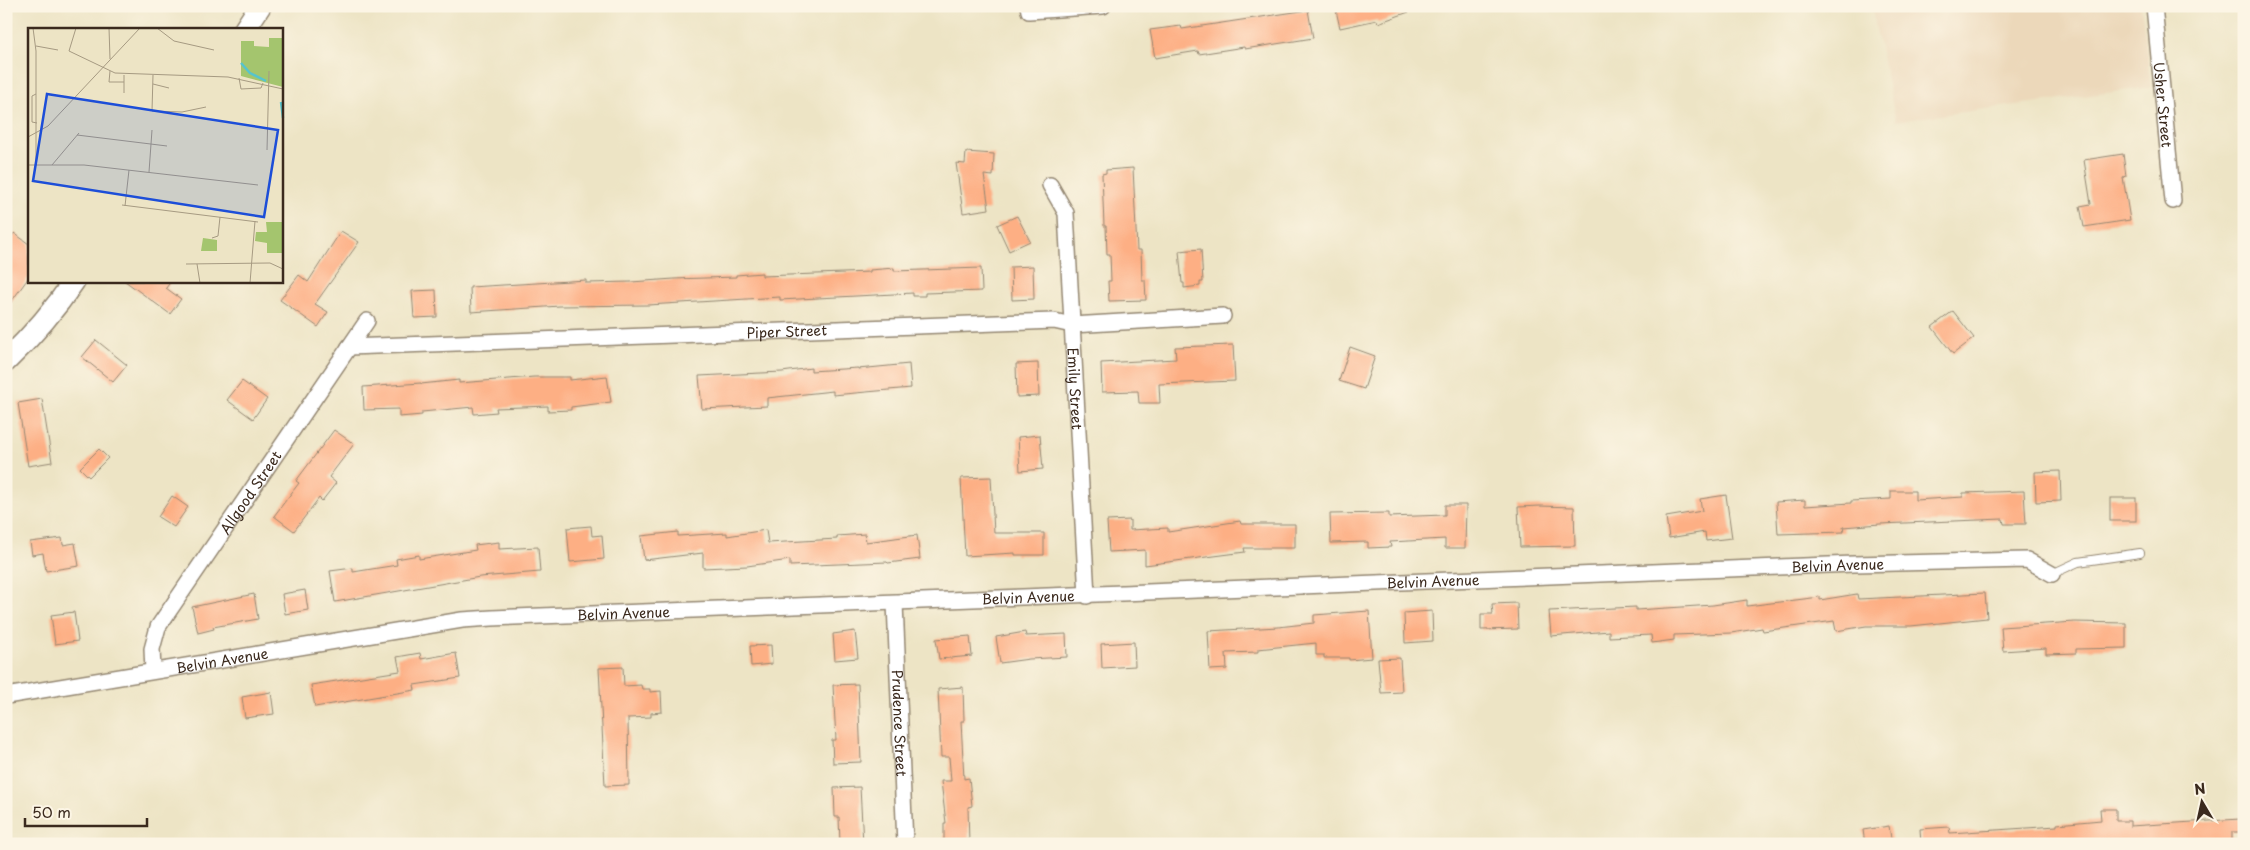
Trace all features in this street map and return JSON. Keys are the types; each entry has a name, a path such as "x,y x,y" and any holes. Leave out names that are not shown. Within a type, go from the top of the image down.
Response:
{"street":[{"path":"246,28 260,6"},
{"path":"1028,9 1103,6"},
{"name":"Usher Street","path":"2154,6 2173,201"},
{"name":"Emily Street","path":"1050,185 1066,213 1087,596"},
{"path":"6,361 30,338 58,306 73,282"},
{"name":"Piper Street","path":"349,347 1054,321 1072,325 1223,316"},
{"name":"Allgood Street","path":"153,671 152,649 158,627 367,322"},
{"name":"Belvin Avenue","path":"7,692 153,671 462,620 1087,596 1392,581 2027,560 2052,574"},
{"name":"Prudence Street","path":"895,603 905,844"}],"lane":[{"path":"2052,574 2078,562 2140,553"}],"shaded area":[{"path":"1871,6 2141,6 2151,87 1896,121"}],"building":[{"path":"1335,6 1420,6 1420,8 1378,23 1377,20 1340,28"},
{"path":"1308,10 1313,38 1245,49 1244,47 1199,54 1198,51 1155,58 1150,30 1181,26 1182,29"},
{"path":"966,152 994,154 993,176 984,175 989,209 963,213 956,163 965,164"},
{"path":"2123,154 2126,176 2123,177 2130,220 2084,227 2080,206 2091,204 2084,160"},
{"path":"1133,168 1137,250 1141,250 1142,280 1145,280 1146,300 1109,301 1108,281 1111,281 1110,254 1107,254 1106,226 1104,226 1102,174 1106,173 1106,170"},
{"path":"1017,216 1030,241 1009,251 997,225"},
{"path":"341,231 359,242 315,304 328,312 318,327 280,300 299,275 308,282"},
{"path":"14,233 28,243 28,278 6,309 6,245"},
{"path":"1201,249 1203,282 1200,282 1200,286 1184,288 1179,251"},
{"path":"1033,266 1034,299 1012,300 1011,267"},
{"path":"894,268 894,271 981,268 982,291 925,293 925,296 913,296 913,293 780,300 780,297 648,305 560,306 471,312 470,287 586,280 586,283 736,277 736,275 762,273 762,276 870,272 870,270"},
{"path":"126,282 170,282 166,288 181,299 170,314"},
{"path":"436,290 437,317 414,318 412,291"},
{"path":"1953,311 1974,338 1953,354 1932,327"},
{"path":"96,340 127,365 113,382 82,357"},
{"path":"1233,345 1235,381 1159,384 1160,403 1139,403 1138,391 1102,392 1101,363 1176,359 1175,347"},
{"path":"1350,347 1375,356 1364,389 1339,381"},
{"path":"1038,363 1039,396 1017,397 1016,364"},
{"path":"909,364 911,388 833,395 833,391 767,398 767,406 702,409 699,376 782,372 811,368 811,371 858,369"},
{"path":"607,376 611,402 571,407 571,410 548,411 548,406 496,408 497,412 474,414 473,407 422,412 422,415 399,417 399,409 364,410 363,387 459,380 459,383 534,377 570,377 570,380"},
{"path":"242,381 267,399 253,419 227,400"},
{"path":"42,399 52,462 28,466 18,403"},
{"path":"334,430 354,444 329,477 336,483 322,501 319,498 294,531 274,516 299,483 296,481"},
{"path":"1040,435 1043,469 1020,471 1018,437"},
{"path":"99,449 108,458 89,477 80,468"},
{"path":"2060,471 2061,501 2036,502 2035,472"},
{"path":"991,477 994,533 1044,533 1044,555 1015,555 1015,553 965,556 961,478"},
{"path":"1891,491 1915,491 1915,500 1963,497 1963,493 2024,491 2026,524 2004,524 2003,519 1880,524 1843,527 1844,532 1778,534 1776,502 1805,500 1805,506 1851,503 1851,501 1891,499"},
{"path":"1726,495 1732,538 1706,541 1705,532 1669,538 1666,517 1702,511 1700,499"},
{"path":"172,496 188,507 174,527 158,517"},
{"path":"2110,498 2136,498 2136,521 2110,521"},
{"path":"1445,505 1466,505 1465,548 1445,548 1445,539 1390,542 1391,547 1368,548 1368,542 1331,543 1330,514 1389,513 1389,517 1445,515"},
{"path":"1518,507 1574,507 1575,546 1520,547"},
{"path":"1130,520 1130,530 1168,528 1168,532 1240,521 1241,524 1295,524 1295,548 1244,548 1245,552 1145,565 1145,550 1109,552 1107,521"},
{"path":"591,526 592,536 602,535 604,559 570,562 567,528"},
{"path":"766,530 768,543 837,539 837,536 865,534 866,542 917,535 920,559 888,563 790,566 790,560 747,566 703,568 703,553 644,560 641,536 678,532 678,536 727,533 727,536"},
{"path":"62,538 63,545 75,543 79,566 46,571 43,553 32,555 30,542"},
{"path":"499,542 499,549 538,547 540,572 480,577 335,602 330,571 353,568 353,572 397,565 396,559 419,555 419,559 476,550 475,545"},
{"path":"305,590 308,610 285,614 282,594"},
{"path":"1985,593 1987,618 1911,626 1866,626 1836,631 1834,621 1763,631 1762,628 1731,633 1674,635 1674,640 1652,643 1651,635 1609,637 1609,631 1551,636 1549,611 1636,607 1636,610 1713,605 1747,600 1747,606 1820,597 1820,600 1857,594 1858,599"},
{"path":"254,594 258,619 213,627 214,629 198,633 192,607"},
{"path":"1517,603 1518,629 1481,630 1481,614 1493,614 1492,604"},
{"path":"1369,611 1372,658 1349,660 1349,658 1324,658 1324,655 1316,655 1316,643 1258,649 1258,652 1226,653 1227,669 1210,670 1208,631 1314,623 1314,615"},
{"path":"1432,611 1433,641 1405,643 1404,613"},
{"path":"74,612 78,641 55,644 51,615"},
{"path":"2075,622 2126,623 2126,648 2076,649 2076,653 2046,654 2046,648 2003,651 2001,627"},
{"path":"855,631 858,658 835,660 833,634"},
{"path":"1025,632 1026,636 1066,634 1067,657 1000,663 996,637"},
{"path":"970,636 972,656 939,659 936,639"},
{"path":"1134,642 1135,666 1102,668 1101,644"},
{"path":"771,645 772,664 751,666 750,646"},
{"path":"420,653 421,659 456,653 460,678 414,685 415,690 315,707 311,685 400,671 397,657"},
{"path":"1400,658 1402,692 1381,693 1378,659"},
{"path":"623,667 624,686 641,685 642,689 650,689 650,692 661,691 662,712 651,713 651,717 628,718 629,785 605,786 599,668"},
{"path":"858,684 861,762 833,763 832,740 836,740 833,685"},
{"path":"963,687 964,721 961,721 964,779 969,778 972,806 968,807 969,844 944,844 944,823 946,823 941,781 951,781 949,757 941,757 938,689"},
{"path":"271,692 274,714 245,718 242,697"},
{"path":"860,787 863,844 840,844 839,817 835,817 834,788"},
{"path":"2100,809 2116,809 2116,821 2130,821 2130,826 2240,819 2241,832 2232,832 2232,844 1921,844 1920,829 1949,827 1950,833 2057,826 2057,824 2101,820"},
{"path":"1889,826 1892,844 1865,844 1863,830"}]}
